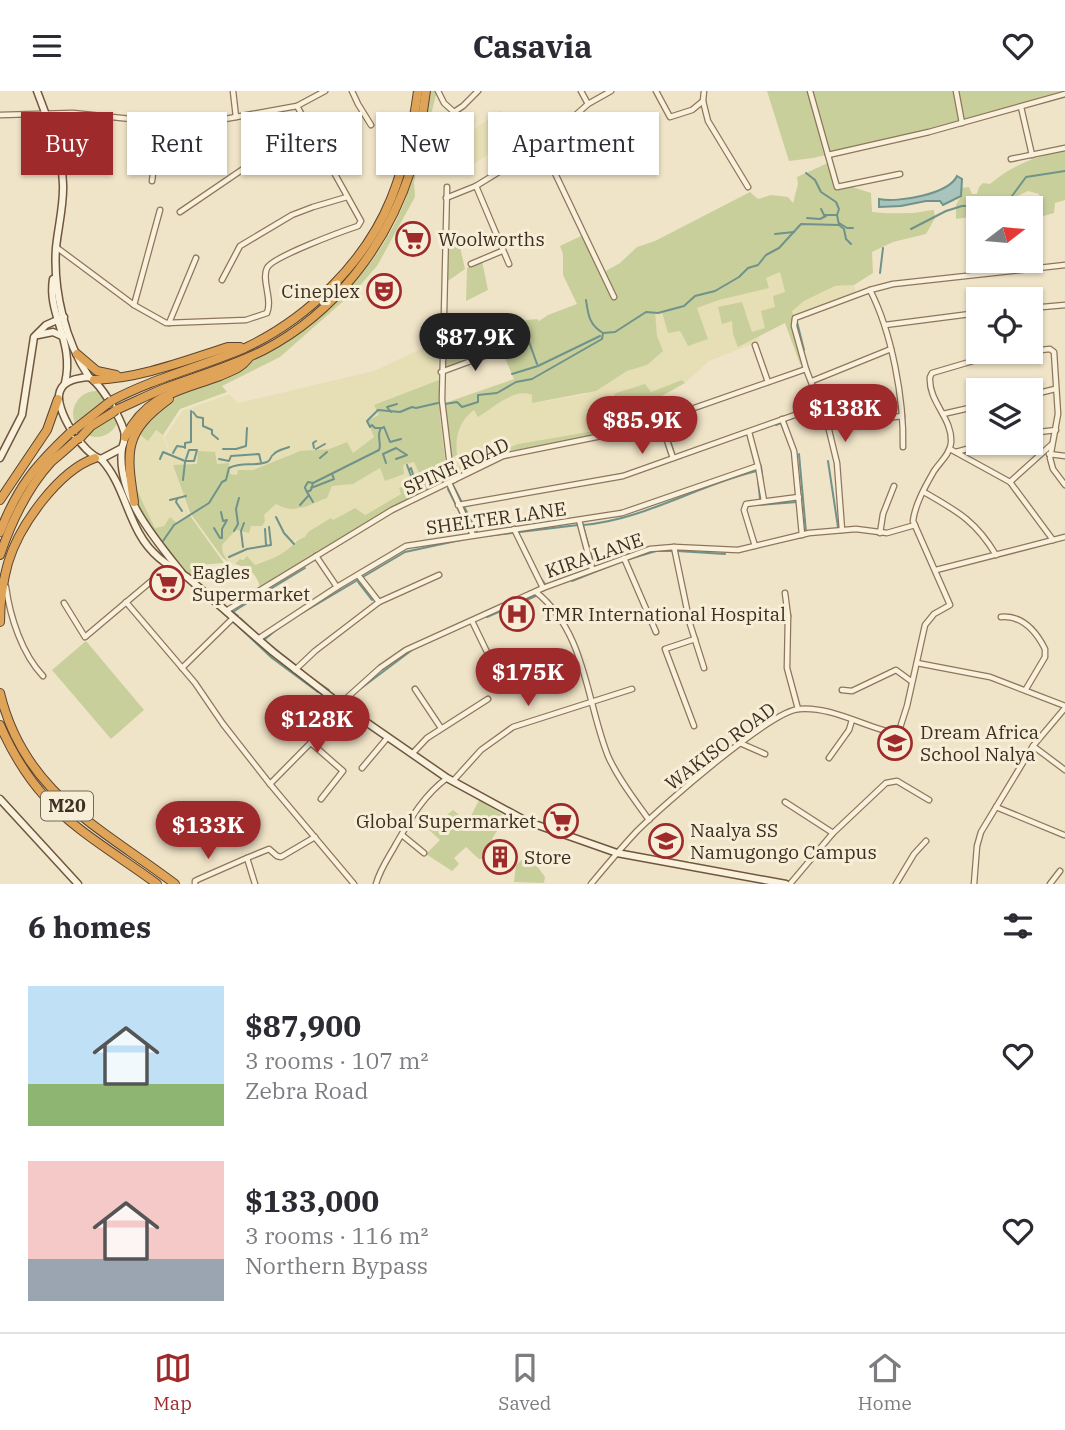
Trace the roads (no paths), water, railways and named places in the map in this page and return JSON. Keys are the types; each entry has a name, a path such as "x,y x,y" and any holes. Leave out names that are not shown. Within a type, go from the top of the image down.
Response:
{"highway":[{"path":"0,532 16,495 31,471 72,431 109,402 131,391 245,348 312,305 343,274 390,202 413,128 418,91"},
{"path":"0,555 27,497 51,462 91,426 163,389 249,356 281,340 321,310 348,282 374,249 398,205 412,167 426,91"},
{"path":"91,378 130,376 228,347 245,348"},
{"path":"77,354 97,371 130,376"},
{"path":"125,437 137,415 150,404 237,369 249,356"},
{"path":"130,500 128,467 136,431 149,414 183,389"},
{"path":"0,500 47,430 58,399"},
{"path":"0,622 8,563 32,517 70,471 98,459"},
{"name":"M20","path":"0,694 9,722 23,750 50,789 78,815 175,884"},
{"name":"M20","path":"0,725 7,741 46,798 63,815 157,884"}],"main road":[{"path":"37,91 45,112"},
{"path":"62,175 52,299 68,339 115,412 125,437 121,464 139,533 168,567 184,575"},
{"path":"0,458 22,415 34,337 46,325 61,318"},
{"path":"34,337 48,332 68,339"},
{"path":"68,339 68,367 58,399 72,431 113,474 150,533 184,575 343,706 450,779 536,825 617,853 759,882 788,884"},
{"path":"65,383 91,378"},
{"path":"98,459 122,448"},
{"path":"0,799 75,883"}],"street":[{"path":"233,91 236,117"},
{"path":"268,112 297,106 325,91"},
{"path":"352,91 371,125"},
{"path":"438,91 444,103 454,112 478,91"},
{"path":"581,91 588,104"},
{"path":"579,112 611,91"},
{"path":"656,91 670,117 692,110 703,101"},
{"path":"704,91 705,115 748,187"},
{"path":"810,91 837,187 900,174"},
{"path":"956,91 962,123"},
{"path":"828,155 962,123 1065,94"},
{"path":"56,247 134,305 152,317 169,323 246,320 267,313 270,305 266,272 269,266 297,250 360,224 360,218 297,106"},
{"path":"1021,107 1032,155"},
{"path":"692,110 705,115"},
{"path":"0,115 21,115"},
{"path":"227,118 241,116"},
{"path":"1011,159 1065,148"},
{"path":"180,212 241,170"},
{"path":"152,181 153,175"},
{"path":"446,198 476,186 494,175"},
{"path":"555,175 614,297"},
{"path":"476,186 509,264"},
{"path":"447,187 441,372 443,419 451,482 473,535"},
{"path":"222,280 240,246 292,215 347,197"},
{"path":"134,305 160,210"},
{"path":"471,264 502,251"},
{"path":"169,323 196,258"},
{"path":"842,530 837,463 828,426 806,369 794,326 796,318 870,290 924,280 1065,265"},
{"path":"870,290 885,325 891,349 902,416 903,447"},
{"path":"1043,307 1065,305"},
{"path":"885,325 966,316"},
{"path":"755,345 768,382"},
{"path":"811,381 891,349"},
{"path":"441,372 501,350"},
{"path":"1043,350 1053,350 1058,414 1049,454 1051,465 1065,485"},
{"path":"953,451 950,430 934,401 930,375 966,361"},
{"name":"SPINE ROAD","path":"226,611 393,510 503,456 607,436 806,369"},
{"path":"1043,392 1055,390"},
{"path":"460,504 623,476 820,406"},
{"path":"943,414 966,409"},
{"path":"1058,414 1065,414"},
{"path":"828,426 902,416"},
{"path":"660,419 673,458"},
{"path":"782,419 794,451 802,534"},
{"path":"1043,432 1056,430"},
{"path":"749,432 764,501"},
{"path":"1010,482 1052,444"},
{"path":"966,448 953,451 933,473 914,514 915,525 936,570 1065,537"},
{"path":"953,451 1010,482 1053,540"},
{"path":"1049,454 1065,456"},
{"name":"SHELTER LANE","path":"260,638 406,546 514,529 580,523 622,513 758,466"},
{"path":"880,533 880,523 894,486"},
{"path":"924,492 979,528 996,555"},
{"path":"755,546 744,507 746,504 799,497"},
{"path":"580,523 592,569"},
{"name":"KIRA LANE","path":"270,784 343,706 392,659 543,587 650,549 733,551 802,534 865,529 887,533 915,525"},
{"path":"514,529 543,587"},
{"path":"674,549 704,668"},
{"path":"13,551 5,585 6,592 25,651 43,676"},
{"path":"316,555 337,587"},
{"path":"626,559 656,632"},
{"path":"64,603 85,637 168,567"},
{"name":"WAKISO ROAD","path":"591,884 649,820 764,725 798,709 807,709 898,734 925,625 934,614 950,605 936,570"},
{"path":"297,668 379,602 439,575"},
{"path":"359,577 379,602"},
{"path":"535,591 570,635 583,666 613,767 649,820"},
{"path":"785,593 788,616 786,668 798,709"},
{"path":"126,602 182,669 270,784 354,884"},
{"path":"732,619 788,616"},
{"path":"1001,617 1020,618 1045,649 1045,657 1026,689"},
{"path":"182,669 233,618"},
{"path":"472,621 487,652"},
{"path":"694,726 665,649 695,639"},
{"path":"916,663 974,673 1026,689 1065,707 1033,746 978,840 974,884"},
{"path":"842,690 854,690 896,670 911,681"},
{"path":"415,689 441,728"},
{"path":"376,884 419,805 435,787 450,779 481,750 513,727 527,721 632,689"},
{"path":"412,754 427,738 488,699"},
{"path":"829,758 849,730 852,720"},
{"path":"362,768 388,737"},
{"path":"311,743 343,771 321,799"},
{"path":"740,743 765,754"},
{"path":"1033,746 1065,770"},
{"path":"788,884 833,833 876,791 891,781 897,781 929,800"},
{"path":"785,802 833,833"},
{"path":"996,807 1063,835"},
{"path":"402,835 424,853"},
{"path":"195,884 199,879 269,849 281,857 315,837"},
{"path":"896,884 914,854 926,841"},
{"path":"247,858 255,884"},
{"path":"1050,884 1060,871"}],"water":[{"path":"957,176 962,179 961,196 943,205 940,201 926,201 879,207 879,199 898,200 922,196 944,188"}],"waterway":[{"path":"911,229 962,206 999,205 1012,196 1026,177 1065,171"},
{"path":"806,173 815,180 821,192 836,202 839,209 837,215"},
{"path":"821,209 824,215 837,215 839,225"},
{"path":"807,218 820,219 826,216"},
{"path":"839,223 853,228"},
{"path":"445,404 457,402 462,407 478,402 478,395 497,393 516,382 532,379 602,339 603,333 615,332 646,312 658,313 684,306 695,296 715,291 739,277 748,268 758,265 766,255 779,248 801,224 839,225 851,244"},
{"path":"775,234 794,232"},
{"path":"880,273 883,248"},
{"path":"586,300 592,323 603,333"},
{"path":"797,322 804,350"},
{"path":"512,374 538,366 600,336"},
{"path":"528,339 537,364"},
{"path":"305,487 308,482 313,483 379,450 381,428 372,425 370,427 367,421 378,410 400,412 438,403"},
{"path":"391,412 387,407 397,404"},
{"path":"185,448 185,443 191,442 191,411"},
{"path":"193,412 197,417 203,418 203,426 212,430 212,434 218,439"},
{"path":"664,422 674,453"},
{"path":"776,425 781,423 787,438"},
{"path":"382,428 384,427 390,442 401,439"},
{"path":"223,449 246,446 247,428"},
{"path":"314,448 313,443 316,441"},
{"path":"316,449 325,444"},
{"path":"666,445 669,454"},
{"path":"173,453 177,446 184,447"},
{"path":"163,541 174,525 209,503 226,480 229,468 267,462 275,453 289,447"},
{"path":"386,463 383,454 396,448 407,455 396,459"},
{"path":"160,459 163,452 185,461 194,461 197,450 189,450 186,459"},
{"path":"320,458 327,452"},
{"path":"219,459 229,461 231,456 259,454 261,462"},
{"path":"799,454 806,532"},
{"path":"828,461 838,527"},
{"path":"183,480 185,462"},
{"path":"407,465 414,484"},
{"path":"761,466 763,483"},
{"path":"409,470 411,468 416,484"},
{"path":"583,525 628,516 757,471"},
{"path":"311,488 334,479 332,474"},
{"path":"758,480 760,499"},
{"path":"305,488 307,492 311,490 313,483"},
{"path":"453,485 477,532"},
{"path":"448,489 463,519"},
{"path":"307,492 313,502"},
{"path":"300,505 309,495"},
{"path":"170,500 186,496"},
{"path":"234,531 238,524 236,509 239,498"},
{"path":"177,499 182,511"},
{"path":"757,505 797,502"},
{"path":"214,528 222,538 222,529 227,520 223,521 221,512"},
{"path":"276,517 284,533 294,544"},
{"path":"243,547 241,531 244,523"},
{"path":"486,536 578,525"},
{"path":"583,526 594,565"},
{"path":"229,557 247,549 271,545 269,527"},
{"path":"265,529 266,545"},
{"path":"302,613 405,552 470,538"},
{"path":"626,560 656,551 672,551"},
{"path":"677,551 725,554"},
{"path":"572,581 617,563"},
{"path":"238,616 233,612 305,568"},
{"path":"540,577 545,584"},
{"path":"358,582 372,600"},
{"path":"487,617 538,595"},
{"path":"240,618 257,634"},
{"path":"264,640 282,625"},
{"path":"239,627 272,658 318,692"},
{"path":"261,638 303,671"},
{"path":"360,689 412,650"},
{"path":"310,677 329,690"}],"place":[{"name":"Woolworths","path":"413,239"},
{"name":"Cineplex","path":"384,291"},
{"name":"Eagles Supermarket","path":"167,583"},
{"name":"TMR International Hospital","path":"517,614"},
{"name":"Dream Africa School Nalya","path":"895,743"},
{"name":"Global Supermarket","path":"561,821"},
{"name":"Naalya SS Namugongo Campus","path":"666,841"},
{"name":"Store","path":"500,857"}]}
